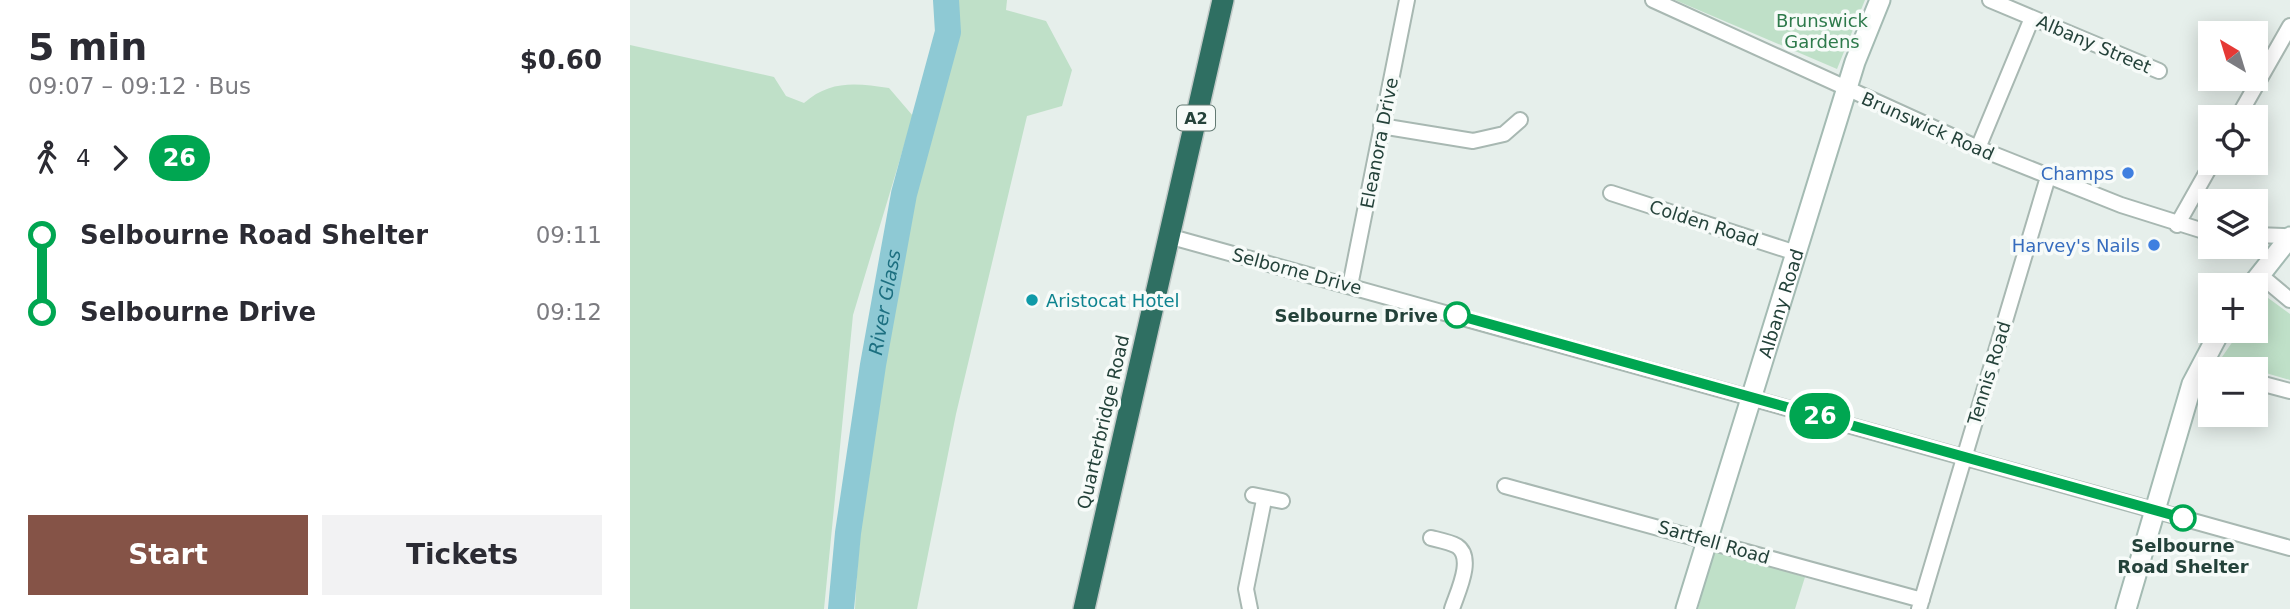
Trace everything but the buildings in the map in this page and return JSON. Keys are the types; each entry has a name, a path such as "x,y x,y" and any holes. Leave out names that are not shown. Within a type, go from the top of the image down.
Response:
{"highway":[{"name":"Quarterbridge Road","path":"1084,609 1223,0"}],"main road":[{"name":"Albany Road","path":"1686,609 1847,89 1880,0"},
{"path":"2262,273 2289,238"},
{"path":"2126,609 2153,509 2198,388"}],"street":[{"name":"Eleanora Drive","path":"1350,286 1407,0"},
{"name":"Brunswick Road","path":"1653,0 1978,148 2048,177 2177,225 2198,230"},
{"name":"Albany Street","path":"1990,0 2159,71"},
{"path":"1978,148 2032,18"},
{"path":"2245,105 2290,26"},
{"path":"1381,126 1473,141 1504,134 1520,120"},
{"path":"2177,225 2205,175"},
{"name":"Tennis Road","path":"1920,605 2048,177"},
{"name":"Colden Road","path":"1611,193 1796,253"},
{"path":"2268,235 2289,238"},
{"name":"Selborne Drive","path":"1168,236 2290,548"},
{"path":"2268,287 2290,300"},
{"path":"2268,385 2290,391"},
{"name":"Sartfell Road","path":"1505,486 1706,539 1920,605"},
{"path":"1250,609 1246,589 1259,497 1282,501"},
{"path":"1431,538 1457,545 1464,552 1466,562 1452,609"}],"green space":[{"path":"956,0 1007,0 1006,10 1046,21 1072,70 1062,106 1027,116 956,414 917,609 855,609 869,456 885,354 914,203 946,77"},
{"name":"Brunswick Gardens","path":"1675,0 1865,0 1837,69"},
{"path":"630,45 774,77 786,96 804,103 824,90 844,85 889,88 913,116 853,315 824,609 630,609"},
{"path":"2268,298 2290,314 2290,380 2268,374 2268,357 2222,357 2232,343 2268,343"},
{"path":"1714,551 1805,577 1795,609 1698,609"}],"waterway":[{"name":"River Glass","path":"841,609 848,533 873,365 904,194 948,32 946,0"}],"bus line":[{"name":"26","path":"1457,315 2183,518"}],"place":[{"name":"Champs","path":"2128,173"},
{"name":"Harvey's Nails","path":"2154,245"},
{"name":"Aristocat Hotel","path":"1032,300"},
{"name":"Selbourne Drive","path":"1457,315"},
{"name":"Selbourne Road Shelter","path":"2183,518"}]}
